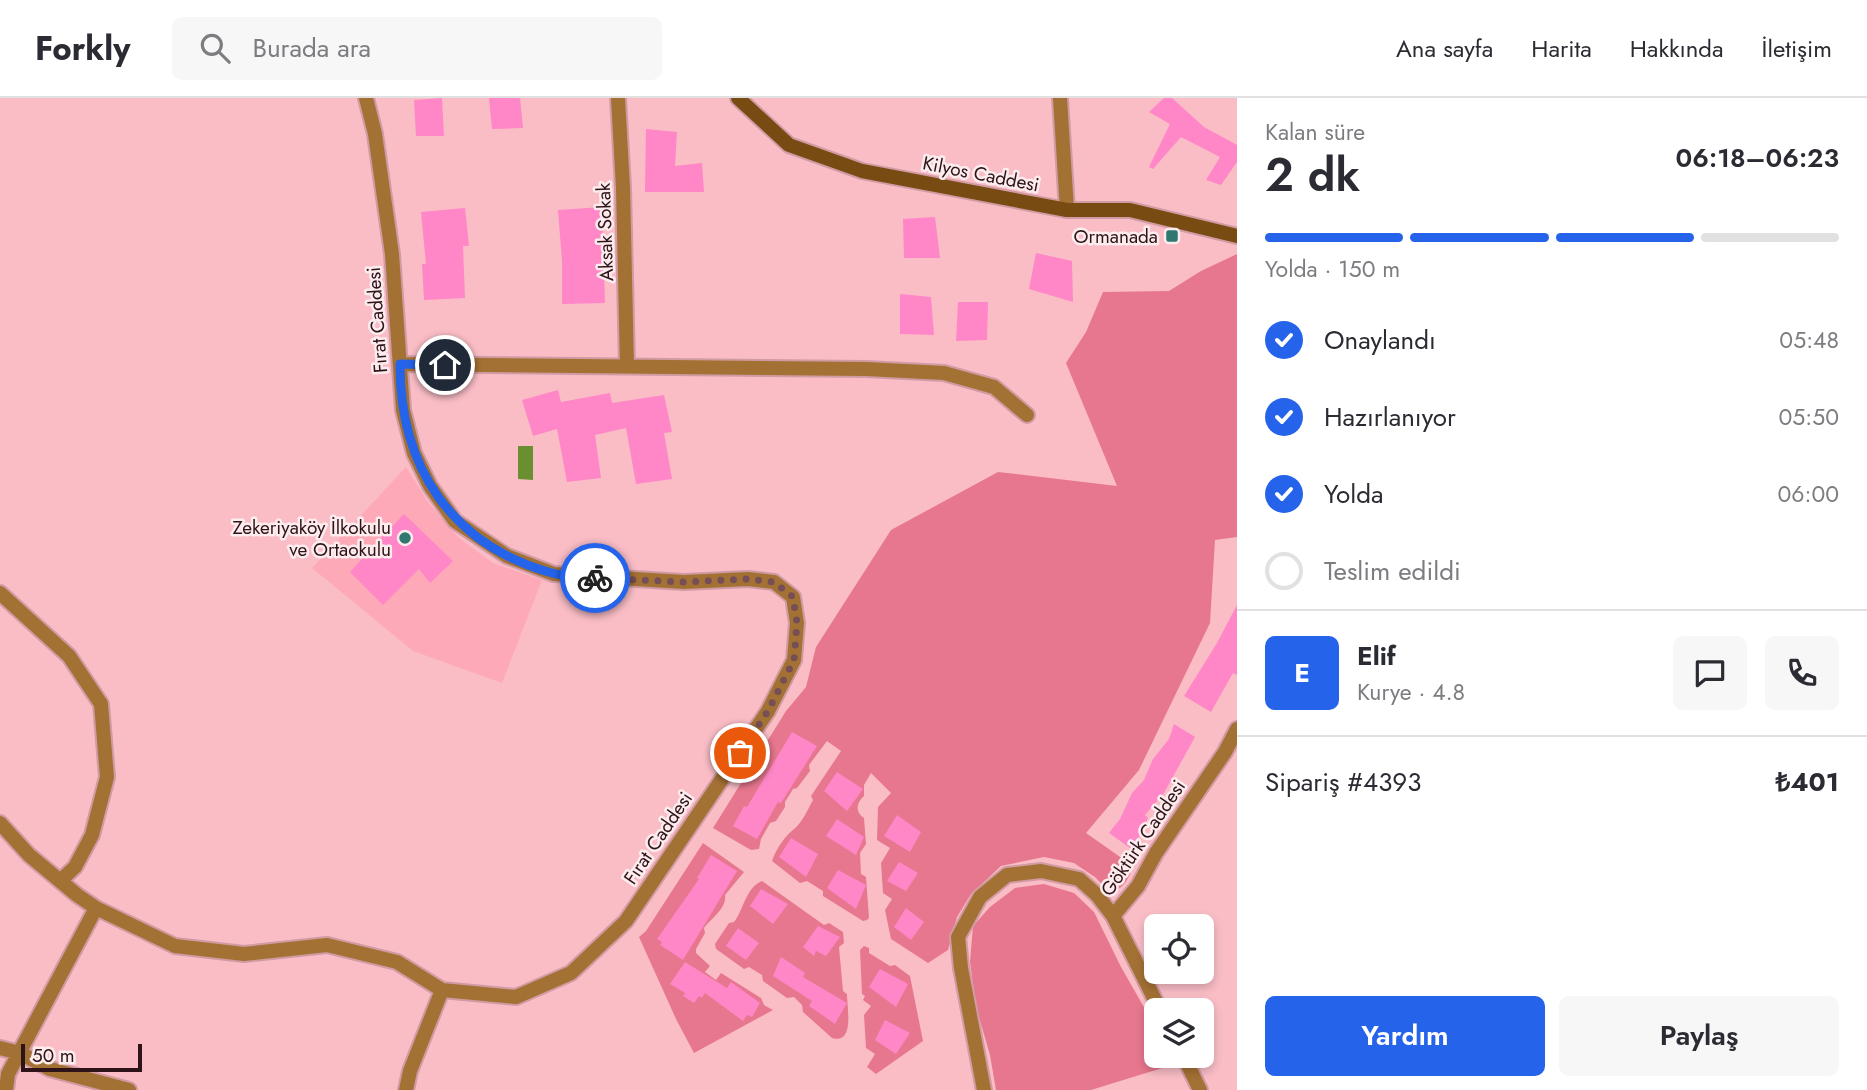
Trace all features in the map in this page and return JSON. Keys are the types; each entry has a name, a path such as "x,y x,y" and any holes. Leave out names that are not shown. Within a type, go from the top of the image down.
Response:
{"street":[{"name":"Fırat Caddesi","path":"0,823 29,855 96,908 175,946 244,954 327,945 397,962 442,990 516,997 571,973 626,921 768,711 794,660 797,623 793,597 774,582 748,579 684,582 554,574 507,556 456,521 430,486 414,453 403,410 392,254 375,134 366,98"},
{"name":"Aksak Sokak","path":"618,98 624,188 627,366"},
{"name":"Kilyos Caddesi","path":"738,98 789,145 862,171 1067,210 1130,210 1237,236"},
{"path":"1060,98 1067,210"},
{"path":"400,364 866,369 944,373 994,387 1027,415"},
{"path":"0,593 69,656 101,704 107,777 92,835 75,867 60,881"},
{"name":"Göktürk Caddesi","path":"1154,998 1114,916 1138,886 1156,853 1225,752 1237,729"},
{"path":"984,1090 961,968 958,937 980,897 1007,875 1041,871 1079,878 1114,916"},
{"path":"6,1090 8,1074 96,908"},
{"path":"406,1090 410,1071 442,990"},
{"path":"0,1048 20,1053 50,1069 129,1090"},
{"path":"1189,1068 1200,1090"}],"shaded area":[{"path":"1237,254 1237,537 1215,540 1210,623 1139,770 1086,833 1133,866 1122,886 1110,893 1095,877 1074,863 1044,857 1001,866 971,894 957,917 948,950 928,963 891,939 885,910 892,899 883,893 881,863 890,848 877,840 878,807 891,793 871,773 864,785 864,796 858,807 864,818 866,844 860,853 861,874 866,877 867,920 863,921 823,896 823,891 807,881 800,883 772,861 781,843 802,820 813,800 811,796 841,751 827,741 809,765 810,771 797,788 793,789 776,821 770,823 759,849 751,850 713,828 786,711 806,687 816,647 891,530 998,472 1117,486 1066,363 1086,332 1103,292 1169,291 1201,271"},
{"path":"518,446 533,446 533,480 518,479"},
{"path":"406,467 428,502 459,538 493,563 542,580 502,683 413,651 312,568"},
{"path":"703,843 744,872 725,895 721,909 704,928 705,933 696,953 710,966 705,972 716,980 721,973 761,998 764,1005 773,1010 694,1053 639,937 646,931"},
{"path":"762,881 824,925 829,923 843,932 844,943 839,947 843,991 847,994 848,1023 847,1031 839,1039 832,1038 803,1012 802,1005 794,997 787,998 763,981 762,975 749,967 744,969 716,949 715,944 729,923 734,922 748,894"},
{"path":"1044,884 1074,893 1094,912 1144,1007 1144,1068 1162,1068 1091,1090 996,1090 990,1055 976,1007 970,962 973,926 990,907 1015,888"},
{"path":"864,946 869,948 869,953 890,966 895,965 910,976 923,1041 876,1074 867,1067 875,1054 866,1048 864,1015 871,1006 863,1000 865,996 862,994 860,950"}],"building":[{"path":"442,98 444,136 416,136 414,100"},
{"path":"489,98 520,98 523,128 492,129"},
{"path":"1164,98 1172,98 1204,127 1237,145 1237,162 1221,185 1206,180 1220,157 1181,137 1153,169 1149,167 1170,124 1149,112"},
{"path":"646,129 677,132 675,166 702,163 704,192 645,192"},
{"path":"602,207 605,303 562,304 558,210"},
{"path":"465,208 469,246 463,246 465,298 424,300 422,264 426,264 421,212"},
{"path":"935,217 940,258 904,258 903,219"},
{"path":"1036,253 1072,261 1073,302 1029,289"},
{"path":"900,294 931,297 934,335 900,334"},
{"path":"958,302 988,302 987,340 956,341"},
{"path":"558,390 561,402 610,393 612,403 664,395 672,432 664,433 672,479 636,484 626,428 595,435 601,478 567,482 557,429 533,436 522,400"},
{"name":"Zekeriyaköy İlkokulu ve Ortaokulu","path":"404,514 453,561 430,583 419,569 383,605 350,572"},
{"path":"1237,605 1237,675 1233,673 1211,712 1184,696"},
{"path":"1174,724 1195,737 1164,793 1145,815 1148,818 1141,834 1130,848 1109,833 1120,819 1132,793 1144,780 1153,759 1169,739"},
{"path":"792,732 817,746 781,803 778,802 757,839 733,826"},
{"path":"837,772 863,789 847,811 824,791"},
{"path":"897,815 921,832 910,852 884,836"},
{"path":"837,819 864,837 856,855 826,836"},
{"path":"791,838 818,854 806,877 779,857"},
{"path":"711,855 737,871 683,960 660,945 662,942 657,939 699,879 697,878"},
{"path":"899,862 918,873 906,891 887,881"},
{"path":"838,870 866,885 856,909 827,888"},
{"path":"761,889 788,904 773,924 750,906"},
{"path":"906,908 924,922 911,940 894,927"},
{"path":"818,926 840,937 826,956 816,951 814,956 803,947"},
{"path":"738,928 759,943 746,960 726,946"},
{"path":"781,957 805,973 803,977 847,1003 835,1024 809,1006 812,1001 773,976"},
{"path":"685,962 727,988 731,982 760,1003 752,1017 747,1015 743,1021 705,993 694,1003 683,996 685,993 670,984"},
{"path":"880,969 908,984 896,1007 869,987"},
{"path":"885,1020 910,1033 896,1054 875,1040"}],"way so far":[{"path":"595,578 684,582 748,579 774,582 793,597 797,623 794,660 768,711 740,753"}],"place":[{"name":"Ormanada","path":"1172,236"},
{"name":"Zekeriyaköy İlkokulu ve Ortaokulu","path":"405,538"}],"route":[{"path":"445,365 400,364 403,410 414,453 430,486 456,521 507,556 554,574 595,578"}]}
